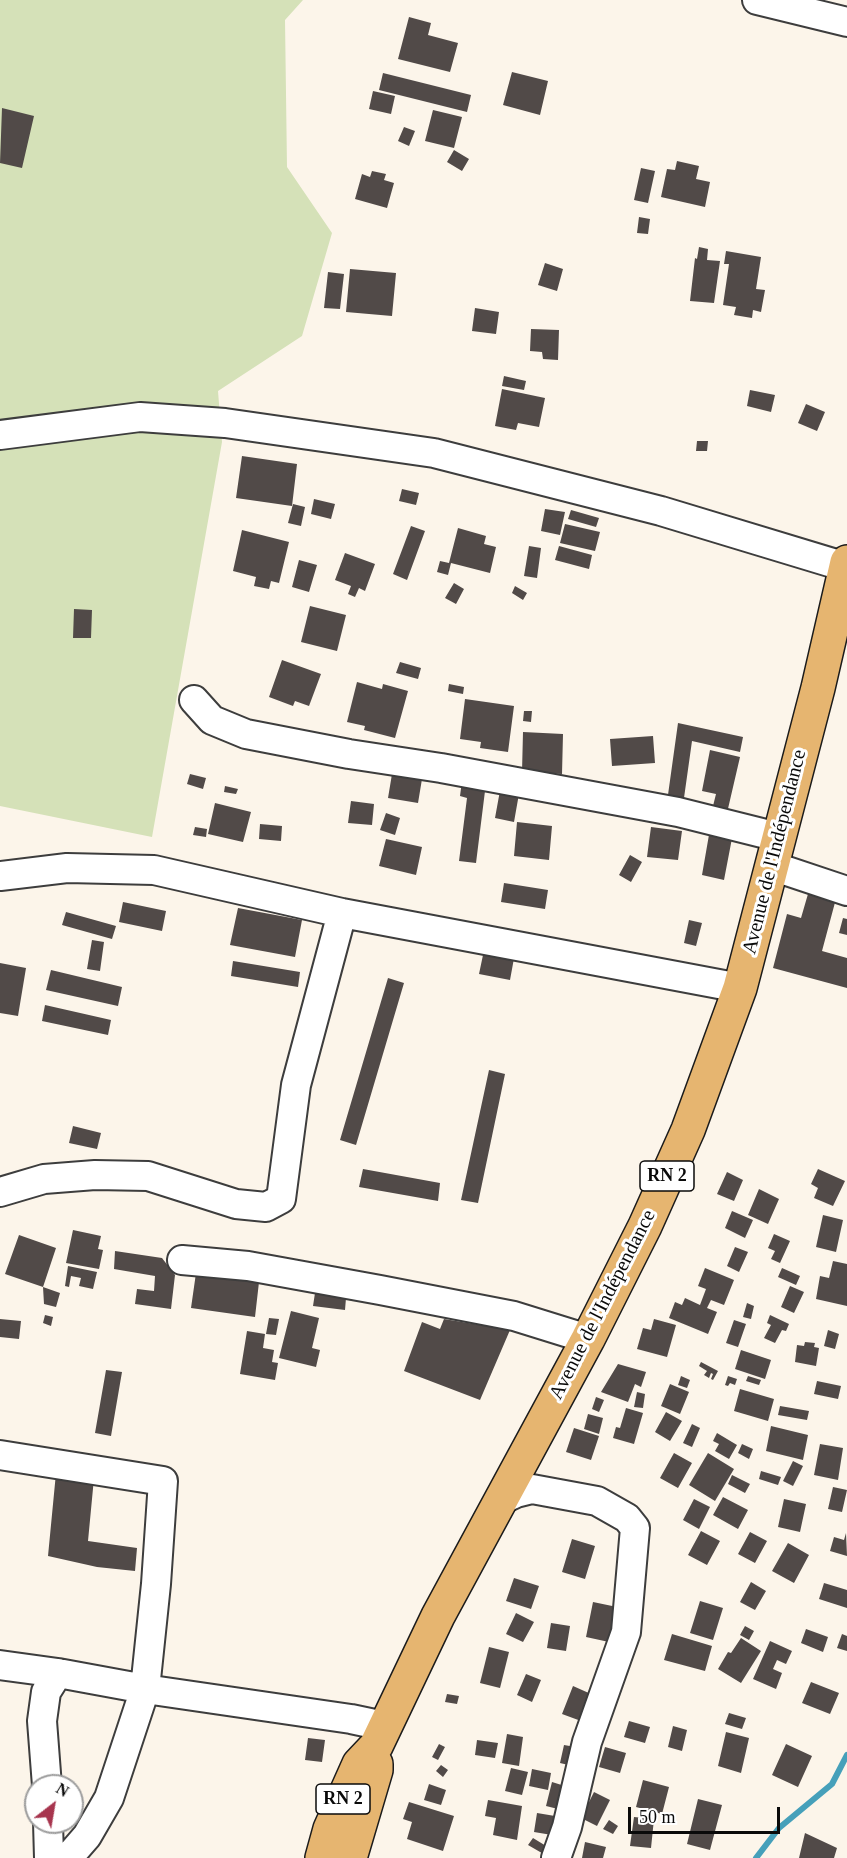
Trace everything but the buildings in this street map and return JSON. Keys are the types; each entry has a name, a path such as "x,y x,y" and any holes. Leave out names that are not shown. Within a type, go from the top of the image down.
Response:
{"main road":[{"name":"Avenue de l'Indépendance","path":"322,1858 330,1829 359,1764 380,1736 438,1616 588,1339 645,1226 688,1130 740,988 818,688 847,565"},
{"name":"Avenue de l'Indépendance","path":"350,1858 376,1770 380,1736"}],"street":[{"path":"757,0 847,22"},
{"path":"0,435 140,417 225,423 434,453 660,511 847,565"},
{"path":"194,700 212,720 246,734 678,812 775,852 847,891"},
{"path":"0,876 67,868 154,870 342,913 740,988"},
{"path":"0,1192 44,1179 95,1175 148,1176 236,1204 266,1207 281,1198 296,1085 342,913"},
{"path":"182,1260 248,1266 514,1316 588,1339"},
{"path":"0,1455 163,1481 156,1584 145,1689 109,1798 87,1836 68,1858"},
{"path":"501,1500 532,1489 597,1501 627,1518 634,1528 626,1632 588,1742 567,1827 556,1858"},
{"path":"0,1665 351,1719 380,1736"},
{"path":"46,1774 42,1721 46,1692 58,1673"},
{"path":"48,1834 49,1858"}],"green space":[{"path":"0,0 303,0 285,20 287,167 332,233 302,336 218,391 222,442 152,837 0,806"}],"waterway":[{"path":"756,1858 779,1828 832,1784 847,1755"}]}
